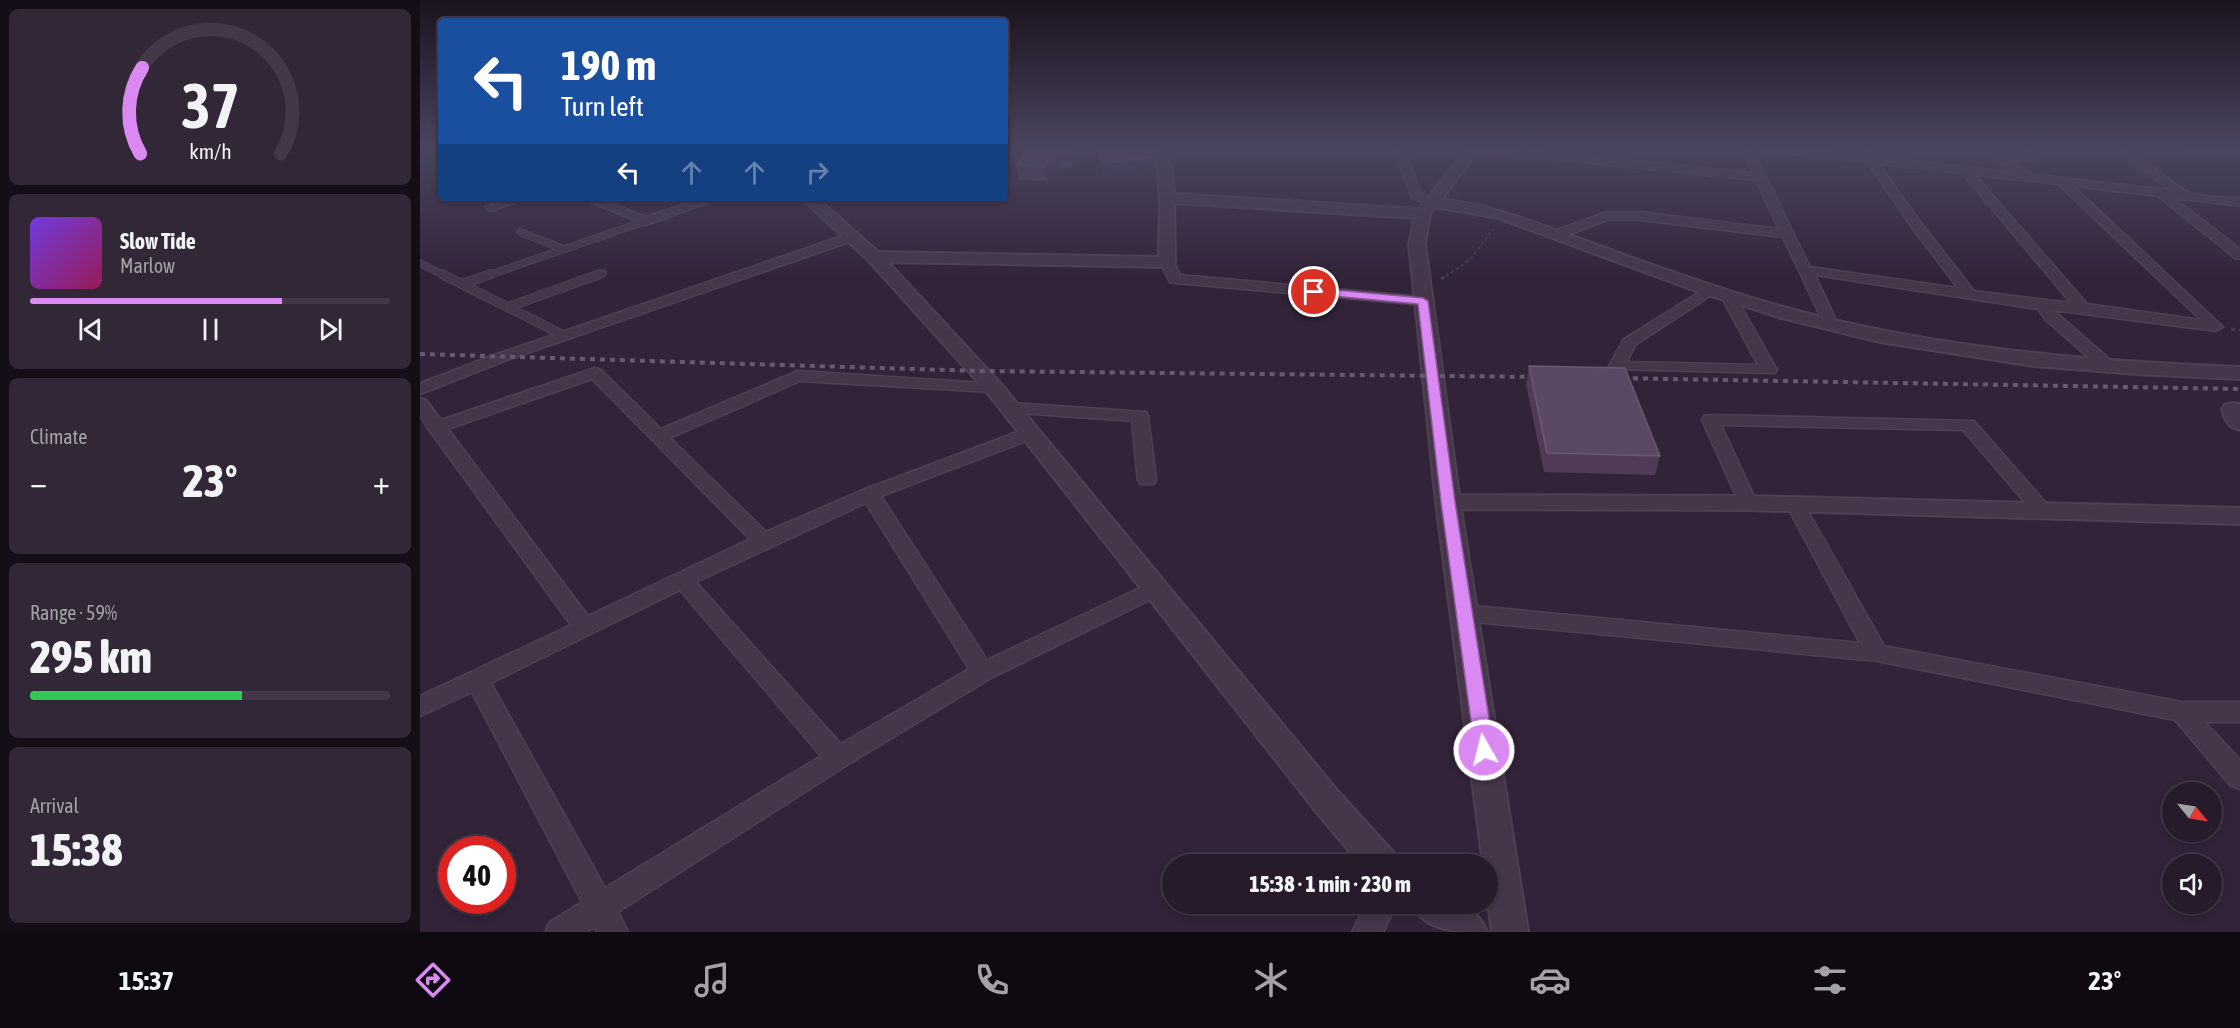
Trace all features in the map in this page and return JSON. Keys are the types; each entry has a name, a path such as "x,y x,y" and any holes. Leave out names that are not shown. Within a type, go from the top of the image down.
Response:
{"street":[{"path":"1166,190 1167,262 1175,279 1429,292"},
{"path":"1414,190 1416,196 1428,208"},
{"path":"1442,190 1428,208 1417,244 1429,292 1448,502 1510,932"},
{"path":"1766,190 1807,270 1831,325"},
{"path":"1892,190 1969,293"},
{"path":"1983,190 2083,308"},
{"path":"1807,270 2043,305 2083,308 2216,327 2071,190"},
{"path":"2131,190 2240,202"},
{"path":"2178,190 2187,196"},
{"path":"2163,194 2240,255"},
{"path":"1167,198 1476,208 1506,216 1708,291 1831,325 2019,359 2110,368 2240,373"},
{"path":"491,207 511,201"},
{"path":"595,201 646,221 706,201"},
{"path":"811,201 874,257 993,387 1157,588 1325,800 1373,854"},
{"path":"1556,235 1606,216 1640,216 1787,234"},
{"path":"420,389 851,237"},
{"path":"874,257 1167,262"},
{"path":"1708,291 1629,342 1617,366 1768,369 1728,296"},
{"path":"2043,305 2051,317 2110,368"},
{"path":"436,427 595,373 763,541"},
{"path":"658,436 798,376 993,387"},
{"path":"420,403 585,628"},
{"path":"1011,408 1140,416 1147,480"},
{"path":"2240,410 2232,409 2235,420 2240,424"},
{"path":"1748,503 1710,420 1968,425 2042,510"},
{"path":"420,707 478,681 763,541 870,494 1032,433"},
{"path":"870,494 983,672"},
{"path":"1448,502 1748,503 2240,516"},
{"path":"1796,506 1877,653"},
{"path":"682,579 838,758"},
{"path":"560,932 607,920 838,758 983,672 1157,588"},
{"path":"1465,613 1877,653 2182,712 2240,712"},
{"path":"478,681 607,920"},
{"path":"2182,712 2240,778"},
{"path":"1367,932 1377,914"},
{"path":"1443,914 1468,932"}],"lane":[{"path":"462,284 646,221"},
{"path":"520,232 564,249"},
{"path":"420,263 565,336"},
{"path":"508,307 603,273"}],"path":[{"path":"1429,292 1471,259 1489,233 1506,216"}],"shaded area":[{"path":"2186,190 2240,190 2240,199 2190,193"}],"building":[{"path":"1529,366 1625,368 1660,456 1547,453"}],"railway":[{"path":"420,354 979,371 1544,377"},
{"path":"1613,378 2240,389"}],"route":[{"path":"1314,292 1423,301 1448,502 1484,750"}]}
